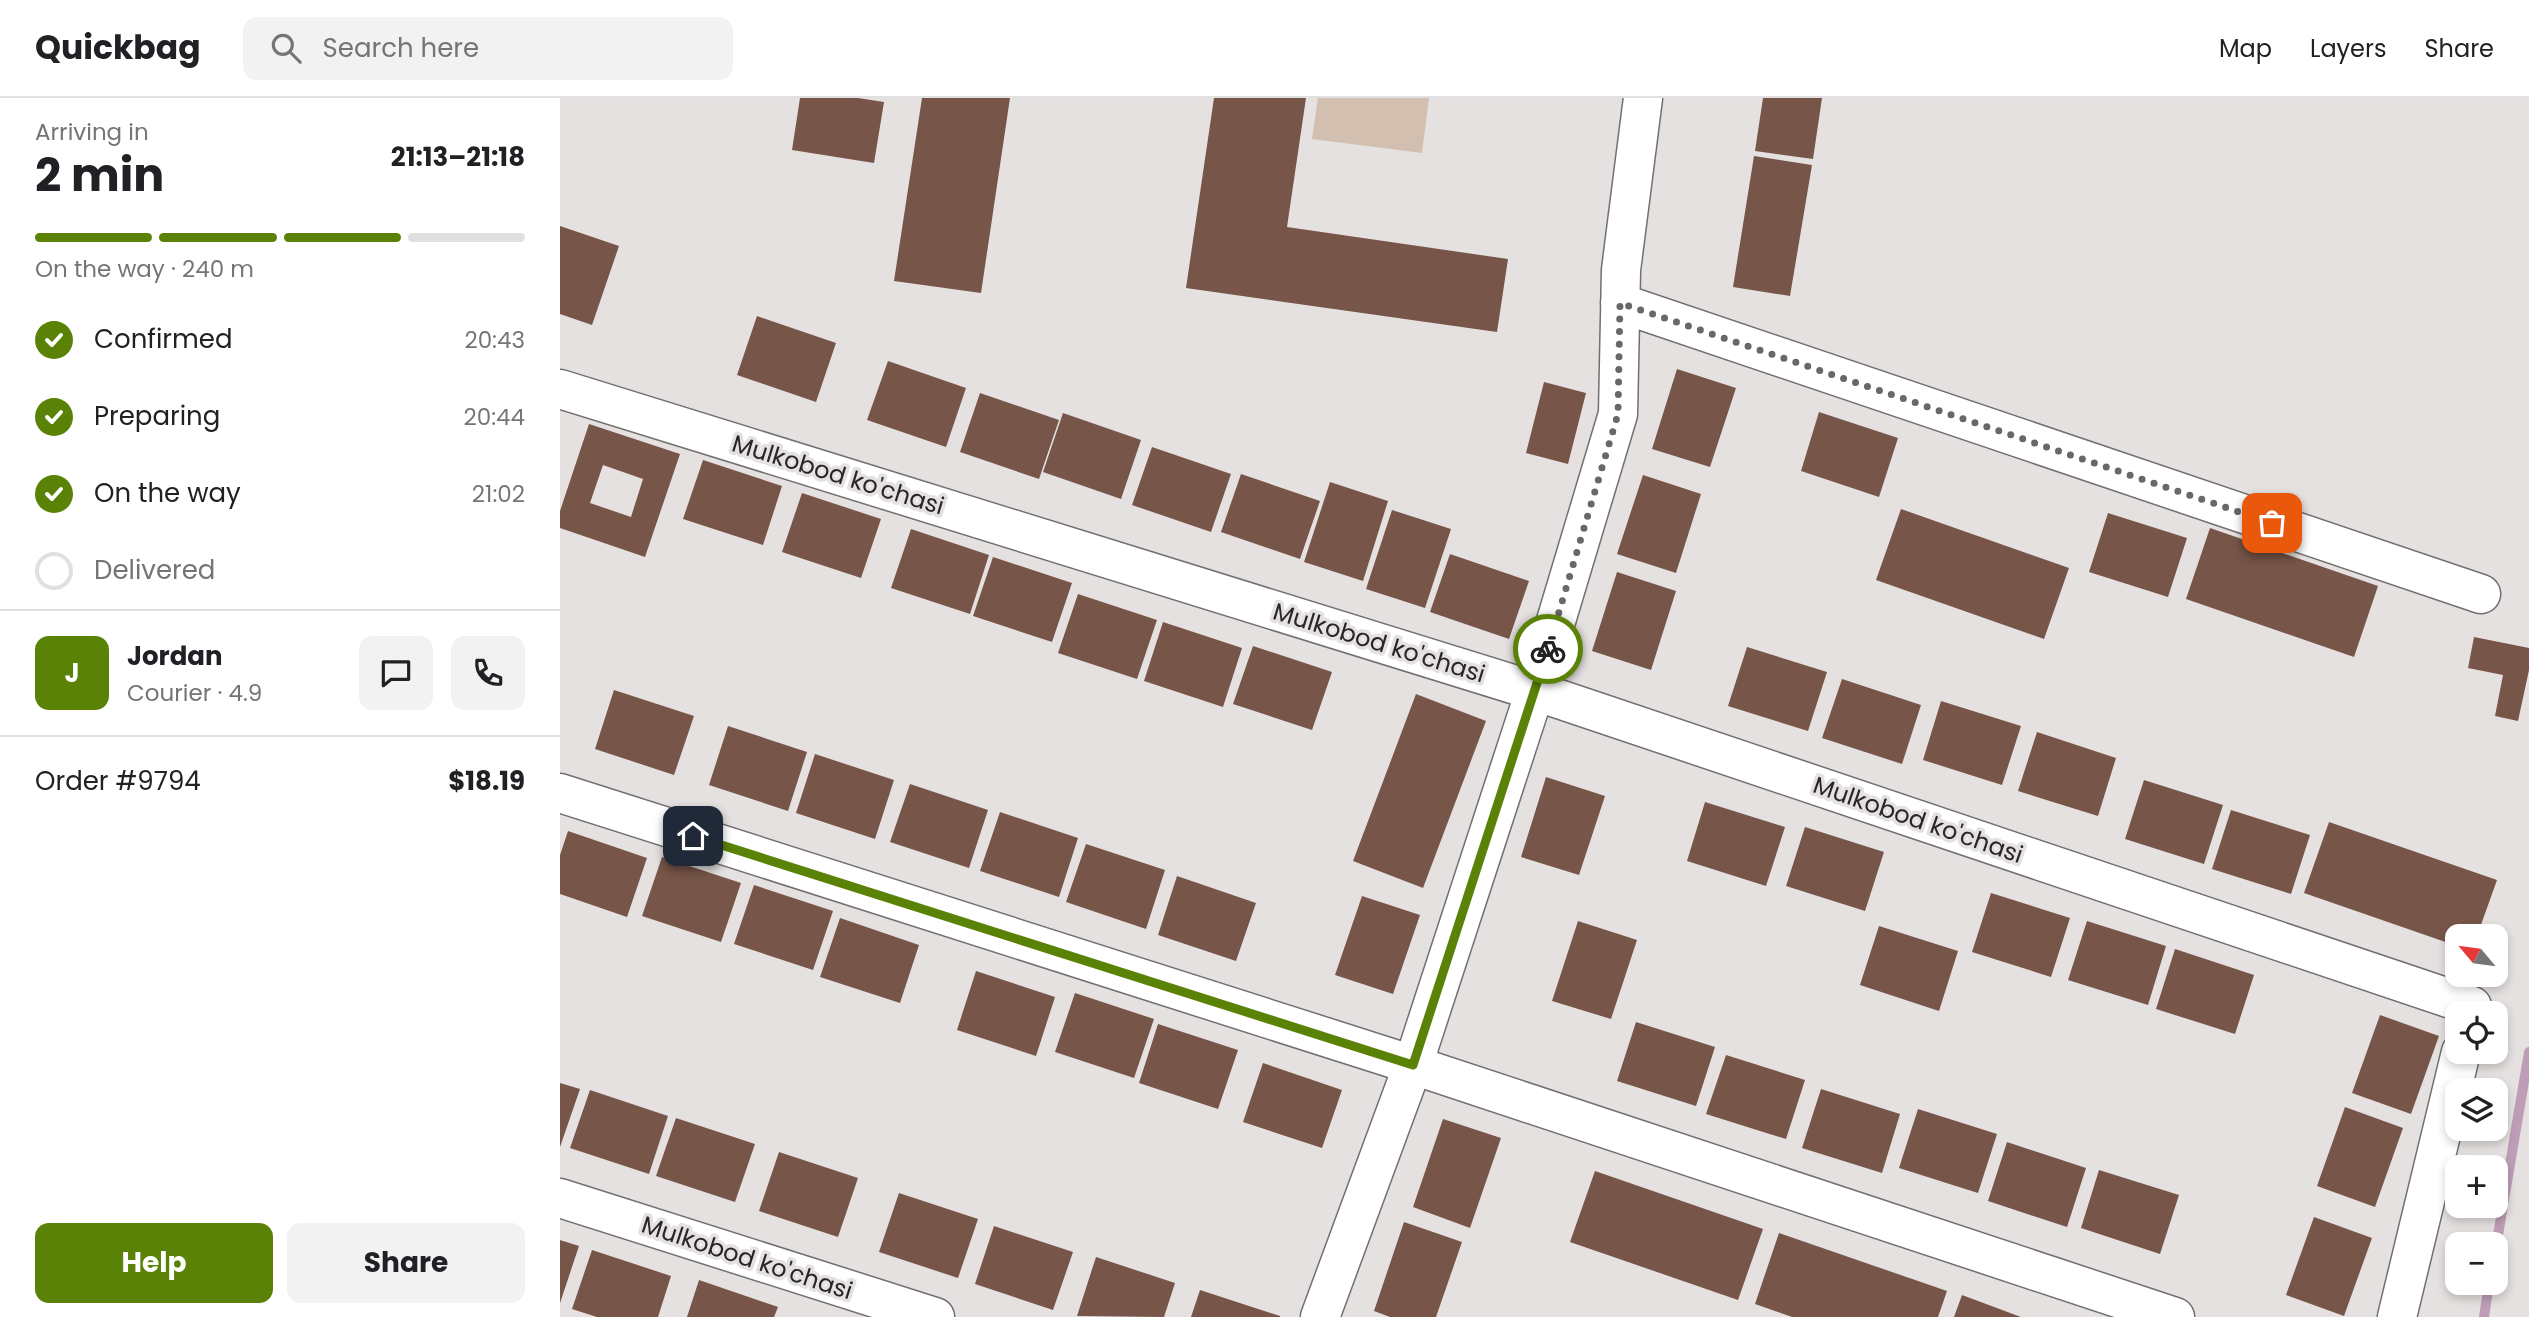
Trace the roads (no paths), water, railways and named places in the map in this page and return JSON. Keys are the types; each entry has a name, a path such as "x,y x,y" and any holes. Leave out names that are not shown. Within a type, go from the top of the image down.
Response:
{"street":[{"path":"1320,1317 1413,1065 1535,691 1618,414 1621,270 1643,98"},
{"path":"1620,303 2481,594"},
{"name":"Mulkobod ko'chasi","path":"560,389 1535,691 2445,1001"},
{"path":"560,793 1413,1065 2175,1317"},
{"path":"2397,1317 2458,1064"},
{"name":"Mulkobod ko'chasi","path":"560,1198 935,1317"}],"waterway":[{"path":"2499,1232 2529,1052"},
{"path":"2484,1317 2487,1295"}]}
